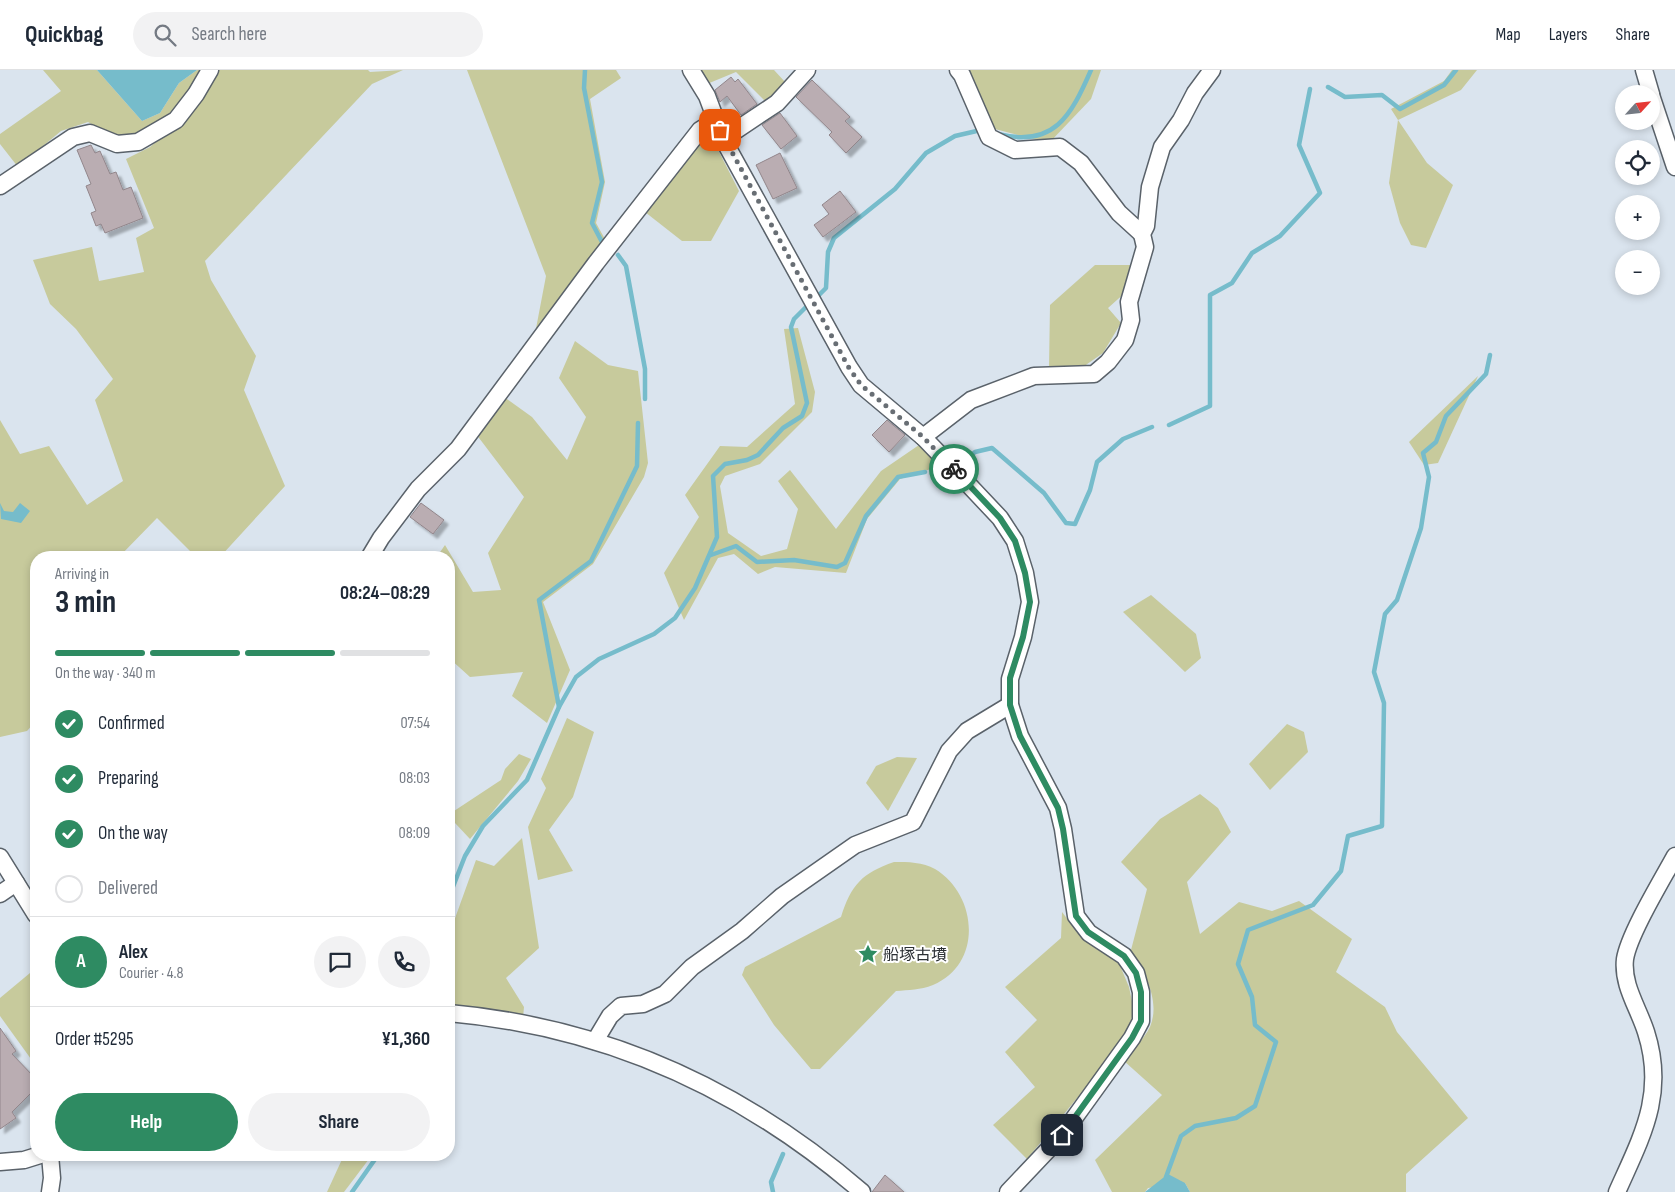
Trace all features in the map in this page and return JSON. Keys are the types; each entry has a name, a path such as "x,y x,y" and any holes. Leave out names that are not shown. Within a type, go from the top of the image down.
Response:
{"street":[{"path":"0,186 73,137 90,133 117,144 138,142 176,120 196,94 210,70"},
{"path":"691,70 707,96 723,139 849,368 861,385 923,437 1000,518 1015,541 1025,573 1030,602 1023,637 1010,678 1010,705 1020,736 1058,808 1076,916 1088,932 1124,956 1136,973 1141,992 1141,1021 1132,1038 1062,1135 1008,1192"},
{"path":"723,139 777,104 807,70"},
{"path":"923,437 971,400 1034,376 1094,374 1108,362 1125,340 1131,320 1129,302 1145,246 1142,234 1119,213 1081,163 1060,148 1015,150 986,131 962,75 958,70"},
{"path":"1142,234 1146,226 1150,187 1162,147 1181,120 1195,93 1212,70"},
{"path":"1644,70 1648,85"},
{"path":"373,551 418,489 458,449 590,271 700,130 716,120"},
{"path":"1660,121 1675,166"},
{"path":"595,1041 610,1016 621,1006 643,1004 665,994 692,967 742,931 782,896 855,845 913,822 949,751 967,731 1010,705"},
{"path":"1617,1192 1642,1137 1654,1093 1653,1064 1646,1032 1624,976 1626,957 1633,937 1675,856"},
{"path":"0,858 30,905"},
{"path":"0,894 16,883"},
{"path":"455,1014 557,1031 595,1041 675,1071 730,1098 783,1130 862,1192"},
{"path":"0,1162 30,1158"},
{"path":"50,1192 52,1178 51,1161"}],"green space":[{"path":"43,70 97,70 142,121 160,113 179,83 197,70 368,70 370,72 403,70 372,84 205,261 211,280 256,356 244,390 285,486 225,551 190,551 157,518 125,551 30,551 30,728 27,731 0,737 0,420 20,454 49,446 87,505 123,481 95,400 113,379 76,329 50,304 33,260 92,247 99,281 144,272 136,238 154,228 126,159 150,147 174,126 120,140 88,122 61,131 18,167 0,144 0,134 61,91"},
{"path":"467,70 616,70 621,78 590,99 605,182 596,223 606,241 534,339 546,276"},
{"path":"698,70 774,70 786,83 766,102 736,72 707,84"},
{"path":"963,70 1101,70 1091,99 1049,143 991,128"},
{"path":"1452,70 1477,70 1461,90 1398,120 1391,109 1444,81"},
{"path":"1398,120 1427,163 1453,185 1426,248 1411,245 1400,223 1389,183"},
{"path":"703,140 717,148 739,191 711,241 682,241 645,212"},
{"path":"1095,265 1134,265 1127,291 1108,308 1121,323 1103,353 1080,369 1049,369 1050,305"},
{"path":"798,328 815,392 812,412 760,464 725,476 720,486 728,533 761,556 787,549 798,509 778,481 790,470 836,529 881,471 919,445 940,466 900,479 867,519 846,573 775,567 758,574 734,554 718,558 684,620 664,573 699,517 685,495 720,446 747,447 795,404 784,329"},
{"path":"575,341 608,365 638,371 648,463 644,477 593,564 543,602 570,670 547,723 512,696 523,672 470,677 455,663 455,562 473,592 501,590 488,553 524,497 476,434 504,397 532,417 567,460 586,417 559,378"},
{"path":"1478,376 1438,463 1424,465 1409,442"},
{"path":"445,545 449,551 441,551"},
{"path":"1151,595 1196,634 1201,658 1185,672 1123,612"},
{"path":"567,718 594,732 573,797 549,830 573,871 538,880 528,827 546,788 541,779"},
{"path":"1287,724 1304,732 1308,752 1270,790 1249,764"},
{"path":"519,754 531,759 518,781 470,839 455,823 455,810 501,780 505,769"},
{"path":"897,757 917,758 888,811 866,783 876,766"},
{"path":"1200,794 1218,808 1231,832 1187,882 1200,934 1239,902 1272,911 1299,901 1352,939 1336,972 1385,1007 1397,1032 1468,1118 1406,1174 1406,1192 1190,1192 1185,1183 1148,1188 1145,1192 1112,1192 1095,1160 1162,1095 1124,1061 1150,1027 1154,1007 1146,977 1131,950 1147,889 1121,862 1160,819"},
{"path":"522,838 539,948 506,978 524,1007 523,1018 455,1006 455,918 476,860 494,866"},
{"path":"894,862 926,865 935,869 949,881 960,895 966,912 969,929 967,946 960,962 949,975 928,987 896,991 820,1069 811,1069 774,1025 742,975 745,967 841,917 849,896 859,882 874,871"},
{"path":"1062,912 1081,937 1119,963 1129,987 1134,1011 1124,1041 1027,1159 993,1125 1035,1087 1005,1052 1037,1020 1005,987 1061,938"},
{"path":"30,973 30,1058 0,1016 0,998"},
{"path":"341,1161 367,1161 344,1192 327,1192"}],"water":[{"path":"97,70 197,70 179,83 160,113 142,121"},
{"path":"0,503 4,511 13,512 20,503 30,511 21,523 1,519"},
{"path":"1168,1174 1185,1183 1190,1192 1145,1192"}],"building":[{"path":"731,77 735,82 738,79 757,104 741,115 727,96 720,102 715,90"},
{"path":"812,80 850,117 845,121 862,137 846,153 829,135 832,132 796,97"},
{"path":"780,113 797,136 781,149 762,125"},
{"path":"91,145 95,153 100,151 110,174 116,172 123,190 131,187 143,218 105,233 101,224 96,226 91,213 96,211 86,186 91,184 77,150"},
{"path":"780,153 797,188 773,199 756,165"},
{"path":"840,191 856,212 823,237 814,225 829,214 822,205"},
{"path":"887,420 905,435 889,452 872,435"},
{"path":"421,503 444,520 433,534 410,517"},
{"path":"0,1028 16,1051 12,1054 30,1073 30,1094 12,1112 16,1118 0,1129"},
{"path":"885,1175 904,1192 872,1192"}],"waterway":[{"path":"585,70 584,88 602,182 592,223 602,242"},
{"path":"998,134 1017,137 1033,136 1047,132 1068,114 1084,87 1091,70"},
{"path":"1328,87 1345,97 1382,95 1400,109 1444,85 1456,70"},
{"path":"1169,425 1210,406 1210,295 1232,283 1252,253 1280,236 1320,193 1299,145 1310,89"},
{"path":"816,298 826,288 828,252 834,238 895,189 926,153 955,136 981,130"},
{"path":"618,255 626,266 645,369 645,399"},
{"path":"455,882 465,856 483,826 527,780 559,707 576,677 599,659 654,634 675,618 695,588 717,537 713,476 725,464 747,460 758,455 783,428 802,416 807,403 791,327 794,319 810,303"},
{"path":"1166,1177 1181,1136 1195,1126 1236,1118 1255,1106 1276,1042 1255,1025 1252,997 1238,964 1248,930 1313,905 1341,871 1348,836 1382,826 1384,703 1374,672 1385,614 1397,600 1421,528 1429,477 1423,453 1436,442 1446,416 1486,374 1490,355"},
{"path":"559,707 539,600 591,561 637,466 638,423"},
{"path":"960,464 975,452 992,448 1044,493 1066,523 1075,524 1090,490 1097,462 1123,439 1152,427"},
{"path":"711,555 736,546 757,562 794,560 837,567 845,563 866,516 898,477 925,472"},
{"path":"773,1192 771,1182 783,1154"},
{"path":"352,1192 374,1161"}],"way so far":[{"path":"720,130 723,139 849,368 861,385 923,437 954,469"}],"place":[{"name":"船塚古墳","path":"868,954"}],"route":[{"path":"954,469 1000,518 1015,541 1025,573 1030,602 1023,637 1010,678 1010,705 1020,736 1058,808 1076,916 1088,932 1124,956 1136,973 1141,992 1141,1021 1132,1038 1062,1135"}]}
